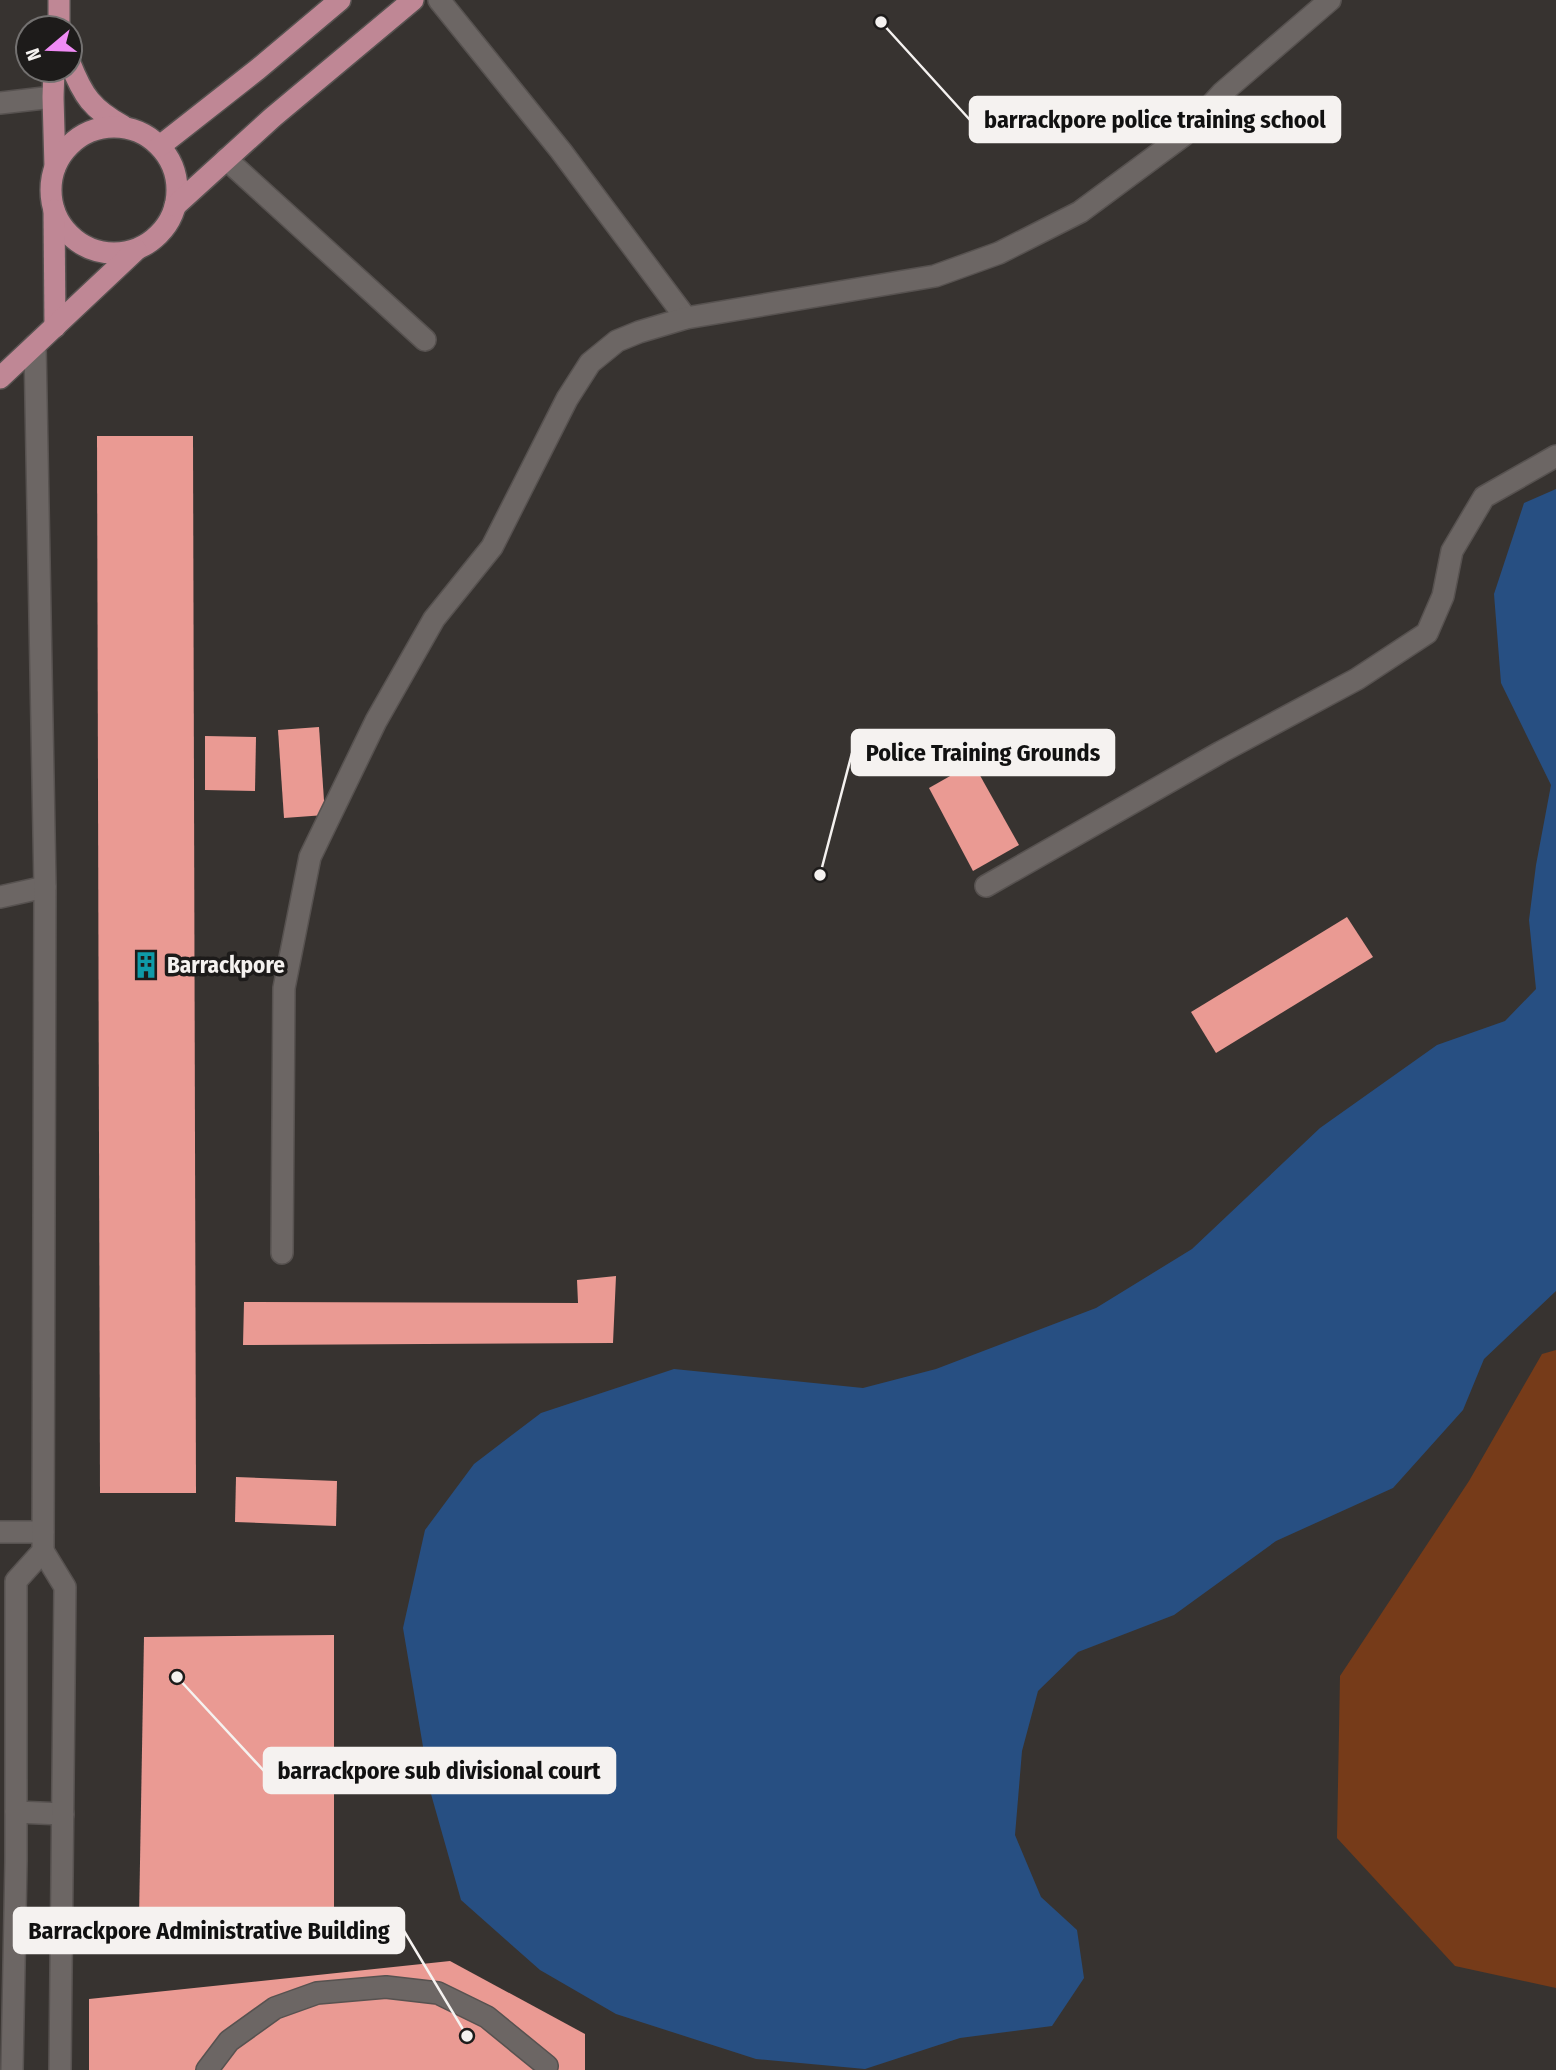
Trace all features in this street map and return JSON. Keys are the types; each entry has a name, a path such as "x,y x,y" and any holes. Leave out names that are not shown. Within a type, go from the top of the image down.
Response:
{"main road":[{"path":"160,146 340,0"},
{"path":"175,206 273,117 413,0"},
{"path":"53,84 55,167 51,188 54,209 55,327"},
{"path":"0,378 137,249 165,227 175,206 177,184 171,164 160,146 144,134 102,114 79,84"},
{"path":"55,167 66,149 83,135 103,128 125,127"},
{"path":"54,209 64,227 78,242 96,251 117,253 137,249"}],"street":[{"path":"439,0 561,151 686,318"},
{"path":"282,1253 284,988 310,857 376,721 434,619 492,547 567,399 590,363 617,341 686,318 935,276 999,253 1080,212 1184,135 1222,93 1331,0"},
{"path":"0,103 53,97"},
{"path":"226,159 425,340"},
{"path":"35,345 45,887 43,1541 65,1587 60,2070"},
{"path":"986,886 1221,752 1357,679 1427,633 1443,596 1452,551 1484,497 1556,456"},
{"path":"0,897 45,887"},
{"path":"0,1532 43,1541"},
{"path":"12,2070 16,1581 43,1541"},
{"path":"16,1812 63,1814"},
{"path":"207,2070 229,2041 275,2008 317,1993 386,1987 439,1993 487,2017 547,2066"}],"shaded area":[{"path":"1556,1350 1556,1988 1455,1966 1337,1838 1340,1676 1469,1481 1542,1354"}],"water":[{"path":"1556,489 1556,1291 1484,1359 1463,1410 1393,1488 1276,1541 1174,1615 1078,1652 1038,1691 1022,1751 1015,1835 1041,1897 1077,1930 1084,1978 1052,2026 960,2038 865,2069 756,2059 616,2014 540,1970 461,1900 431,1794 403,1628 425,1530 474,1464 541,1413 674,1369 863,1388 936,1369 1096,1308 1192,1249 1320,1128 1437,1045 1505,1021 1536,989 1529,920 1551,785 1501,683 1494,594 1524,503"}],"building":[{"name":"Barrackpore","path":"97,436 193,436 196,1493 100,1493"},
{"path":"319,727 325,815 284,818 278,730"},
{"path":"205,736 256,737 255,791 205,790"},
{"path":"973,763 1019,845 973,871 929,788"},
{"path":"1347,917 1373,957 1216,1053 1191,1012"},
{"path":"616,1276 613,1343 243,1345 244,1302 578,1303 577,1280"},
{"path":"236,1477 337,1481 336,1526 235,1522"},
{"path":"334,1635 334,1922 139,1919 144,1637"},
{"path":"450,1961 585,2034 585,2070 89,2070 89,1999"}],"place":[{"name":"barrackpore police training school","path":"881,22"},
{"name":"Police Training Grounds","path":"820,875"},
{"name":"Barrackpore","path":"146,965"},
{"name":"barrackpore sub divisional court","path":"177,1677"},
{"name":"Barrackpore Administrative Building","path":"467,2036"}]}
